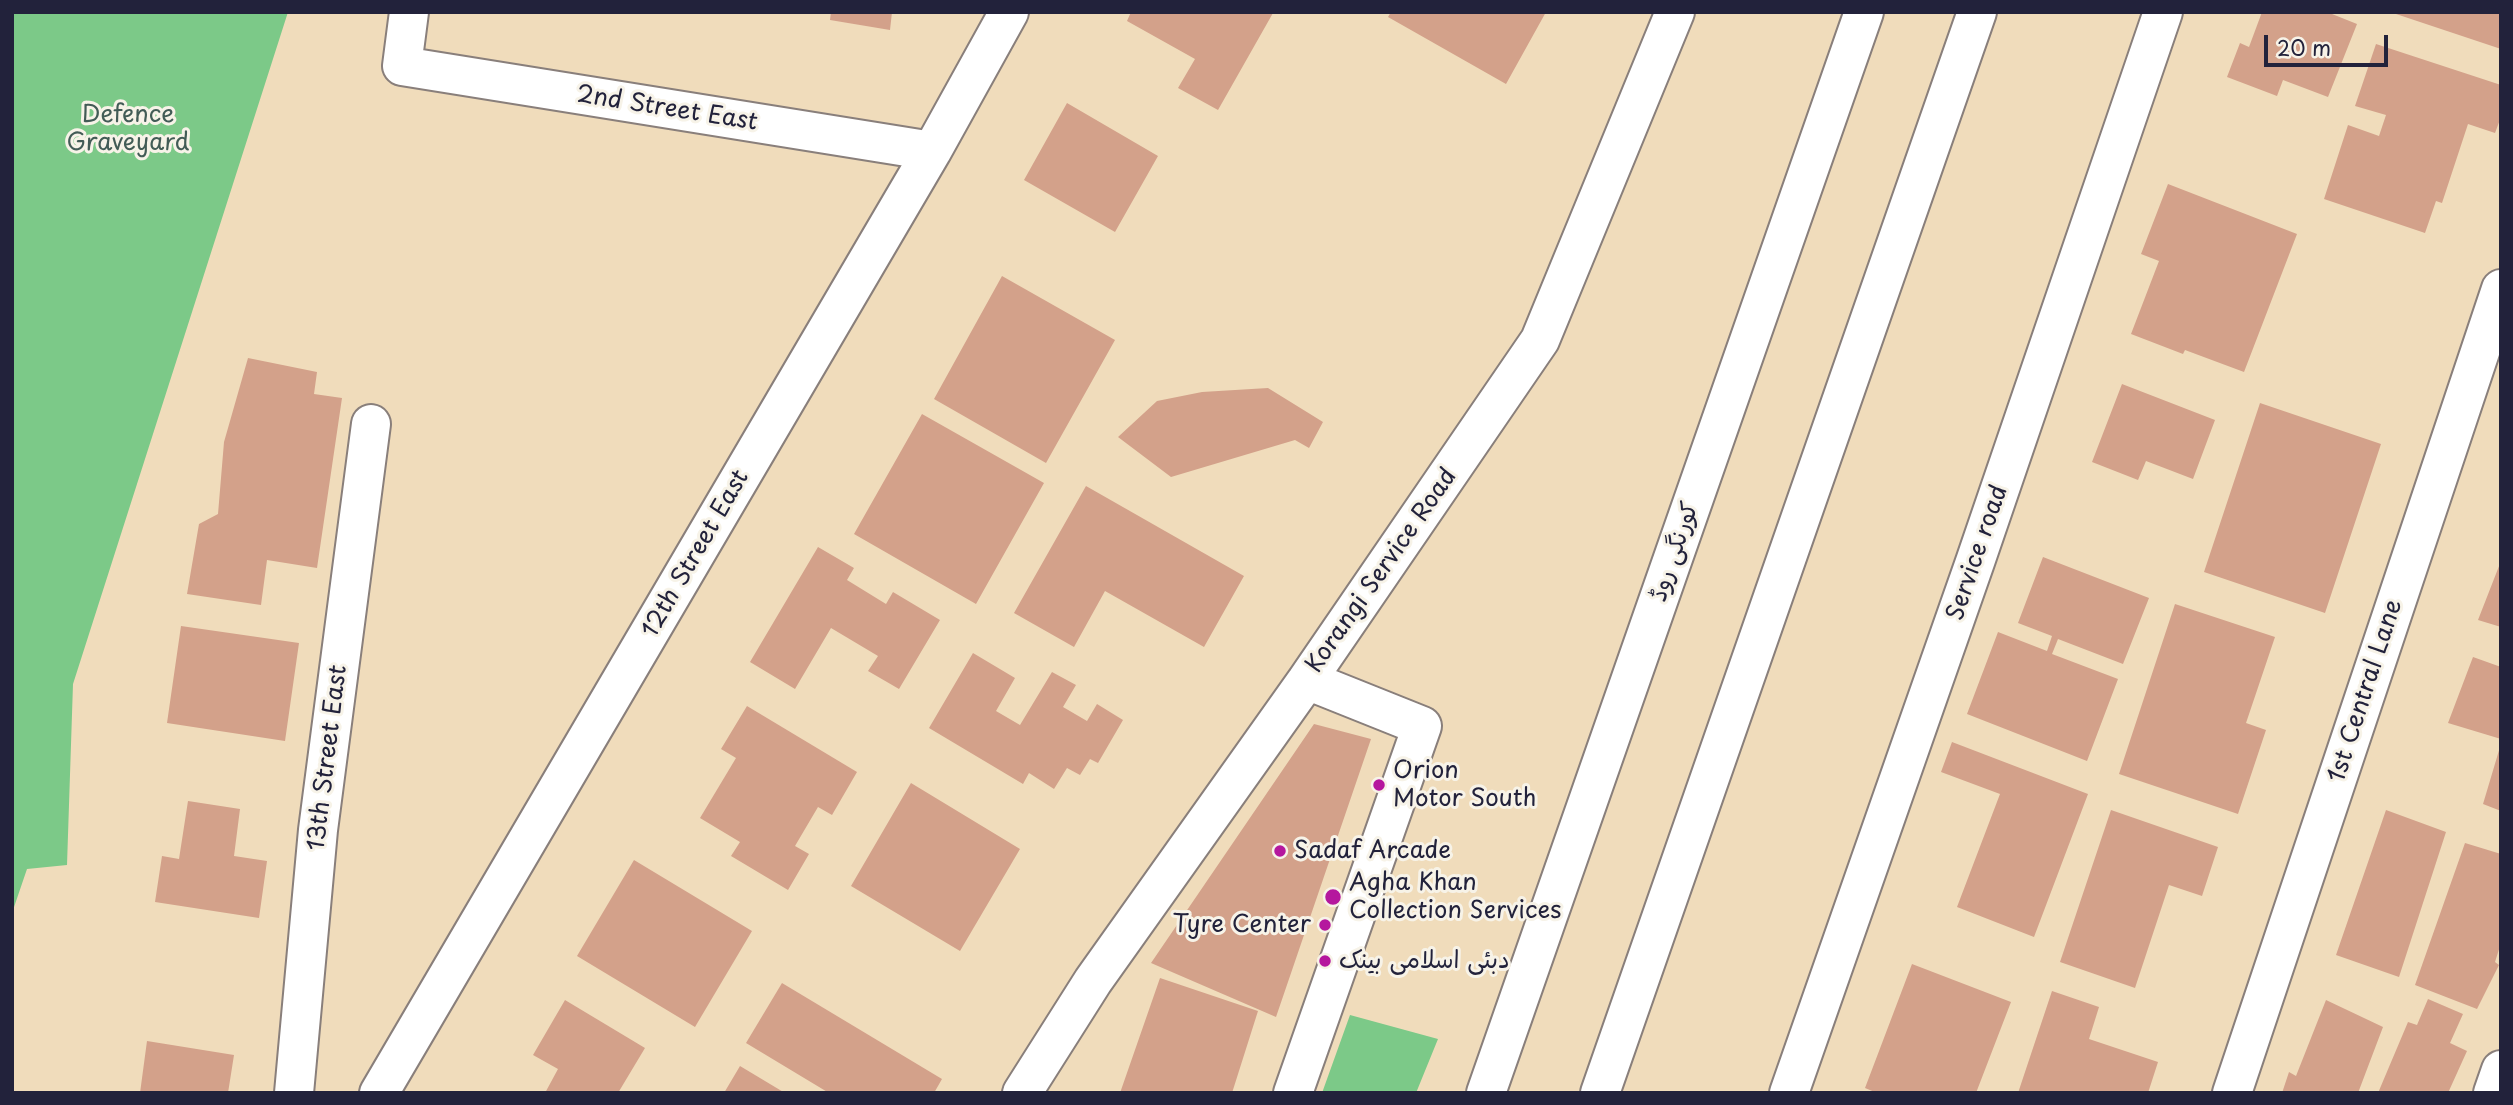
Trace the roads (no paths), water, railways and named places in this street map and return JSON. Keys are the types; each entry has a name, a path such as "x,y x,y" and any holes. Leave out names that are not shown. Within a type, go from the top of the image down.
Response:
{"street":[{"name":"2nd Street East","path":"409,12 402,66 932,151"},
{"name":"12th Street East","path":"379,1093 932,151 1009,12"},
{"name":"Korangi Service Road","path":"1022,1093 1093,981 1307,680 1540,340 1675,12"},
{"name":"کورنگی روڈ","path":"1486,1093 1864,12"},
{"path":"1600,1093 1977,12"},
{"name":"Service road","path":"1789,1093 1971,575 2163,12"},
{"name":"1st Central Lane","path":"2232,1093 2501,289"},
{"name":"13th Street East","path":"294,1093 318,830 371,424"},
{"path":"1293,1093 1422,726 1307,680"},
{"path":"2493,1093 2501,1070"}],"place":[{"name":"Orion Motor South","path":"1379,785"},
{"name":"Sadaf Arcade","path":"1280,851"},
{"name":"Agha Khan Collection Services","path":"1333,897"},
{"name":"Tyre Center","path":"1325,925"},
{"name":"دبئی اسلامی بینک","path":"1325,961"}],"park label":[{"name":"Defence Graveyard","path":"128,129"}]}
